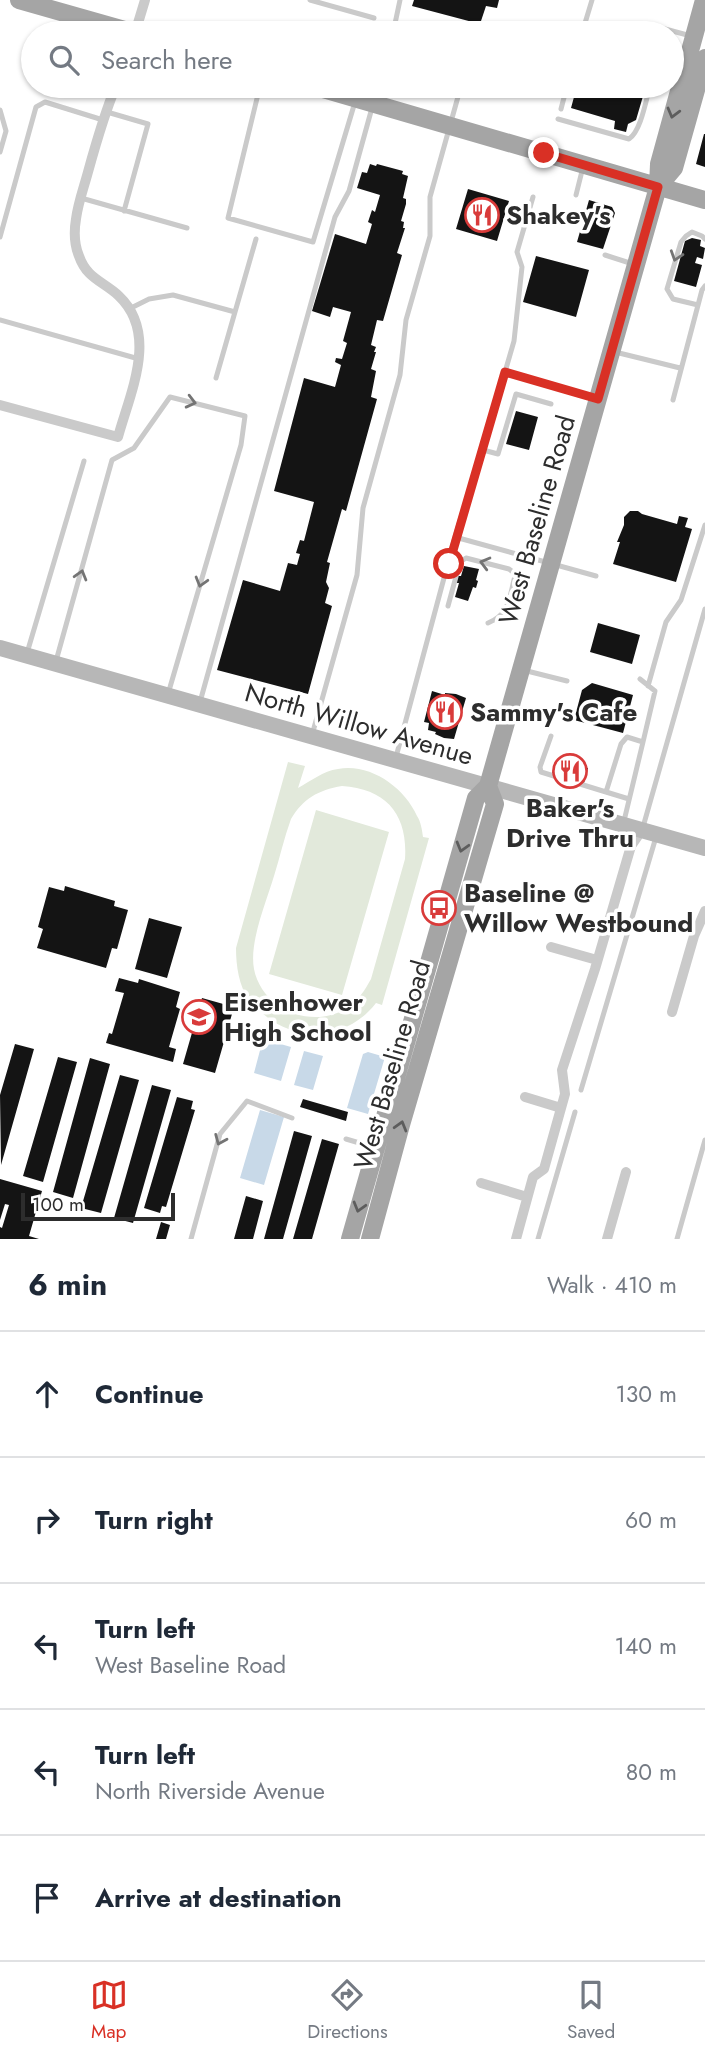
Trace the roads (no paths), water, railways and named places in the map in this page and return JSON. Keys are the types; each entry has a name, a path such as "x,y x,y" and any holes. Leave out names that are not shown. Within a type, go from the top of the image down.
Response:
{"main road":[{"path":"19,0 93,21"},
{"path":"684,73 704,0"},
{"path":"658,187 674,168 697,108 705,58"},
{"path":"375,98 450,125 705,201"},
{"path":"658,187 659,164 677,98"},
{"name":"West Baseline Road","path":"351,1239 476,798 488,786 522,670 658,187"},
{"name":"West Baseline Road","path":"370,1239 495,804 488,786"}],"street":[{"path":"139,21 145,0"},
{"path":"0,405 118,437 139,359 139,334 130,309 116,293 92,277 80,259 75,239 76,216 111,98"},
{"name":"North Willow Avenue","path":"0,648 705,848"},
{"path":"516,1239 533,1177 544,1169 565,1094 562,1070 631,846 650,832"},
{"path":"672,1012 694,936 705,911"},
{"path":"551,947 597,960"},
{"path":"525,1097 561,1108"},
{"path":"607,1239 626,1172"},
{"path":"481,1183 527,1197"}],"lane":[{"path":"310,0 374,18"},
{"path":"396,21 400,0"},
{"path":"586,21 592,0"},
{"path":"684,35 694,37"},
{"path":"257,98 228,218 313,242 368,98"},
{"path":"200,705 335,216 349,191 369,98"},
{"path":"312,736 357,575 363,508 400,375 406,320 430,236 430,197 458,98"},
{"path":"561,108 564,98"},
{"path":"558,119 629,139 634,137 638,128 647,98"},
{"path":"0,237 36,107 45,102 148,124 124,211"},
{"path":"0,110 6,131 0,152"},
{"path":"576,195 584,165"},
{"path":"395,760 455,537 514,341 522,267 517,251 533,197"},
{"path":"81,198 187,228"},
{"path":"698,305 673,299 667,290 681,242 692,232 705,231"},
{"path":"695,233 705,239"},
{"path":"216,378 256,239"},
{"path":"605,255 636,264"},
{"path":"673,400 705,286"},
{"path":"130,309 149,299 173,295 235,312"},
{"path":"0,320 139,359"},
{"path":"611,352 680,368"},
{"path":"505,372 598,399"},
{"path":"483,450 498,454 516,394 551,404"},
{"path":"55,664 112,460 134,448 170,397 244,415 241,445 167,695"},
{"path":"26,656 84,461"},
{"path":"648,685 666,622 681,600 705,525"},
{"path":"455,537 596,576"},
{"path":"448,606 460,562 466,558 509,569 515,576 505,610 501,618 488,624"},
{"path":"581,1090 650,832 705,609"},
{"path":"522,670 567,681"},
{"path":"623,824 655,691 640,679"},
{"path":"551,736 540,767 541,772 629,799"},
{"path":"606,792 621,744 627,737 643,742"},
{"path":"191,1239 219,1134 247,1101 292,1118"},
{"path":"538,1239 575,1112"},
{"path":"346,1139 376,1148"},
{"path":"677,1239 705,1140"}],"water":[{"path":"263,1039 291,1047 281,1081 254,1073"},
{"path":"304,1051 323,1056 313,1090 294,1085"},
{"path":"368,1052 385,1057 368,1114 347,1108 363,1054"},
{"path":"260,1110 284,1117 264,1185 240,1178"}],"place":[{"name":"Shakey's","path":"482,215"},
{"name":"Sammy's Cafe","path":"445,712"},
{"name":"Baker's Drive Thru","path":"570,771"},
{"name":"Baseline @ Willow Westbound","path":"439,908"},
{"name":"Eisenhower High School","path":"199,1017"}]}
